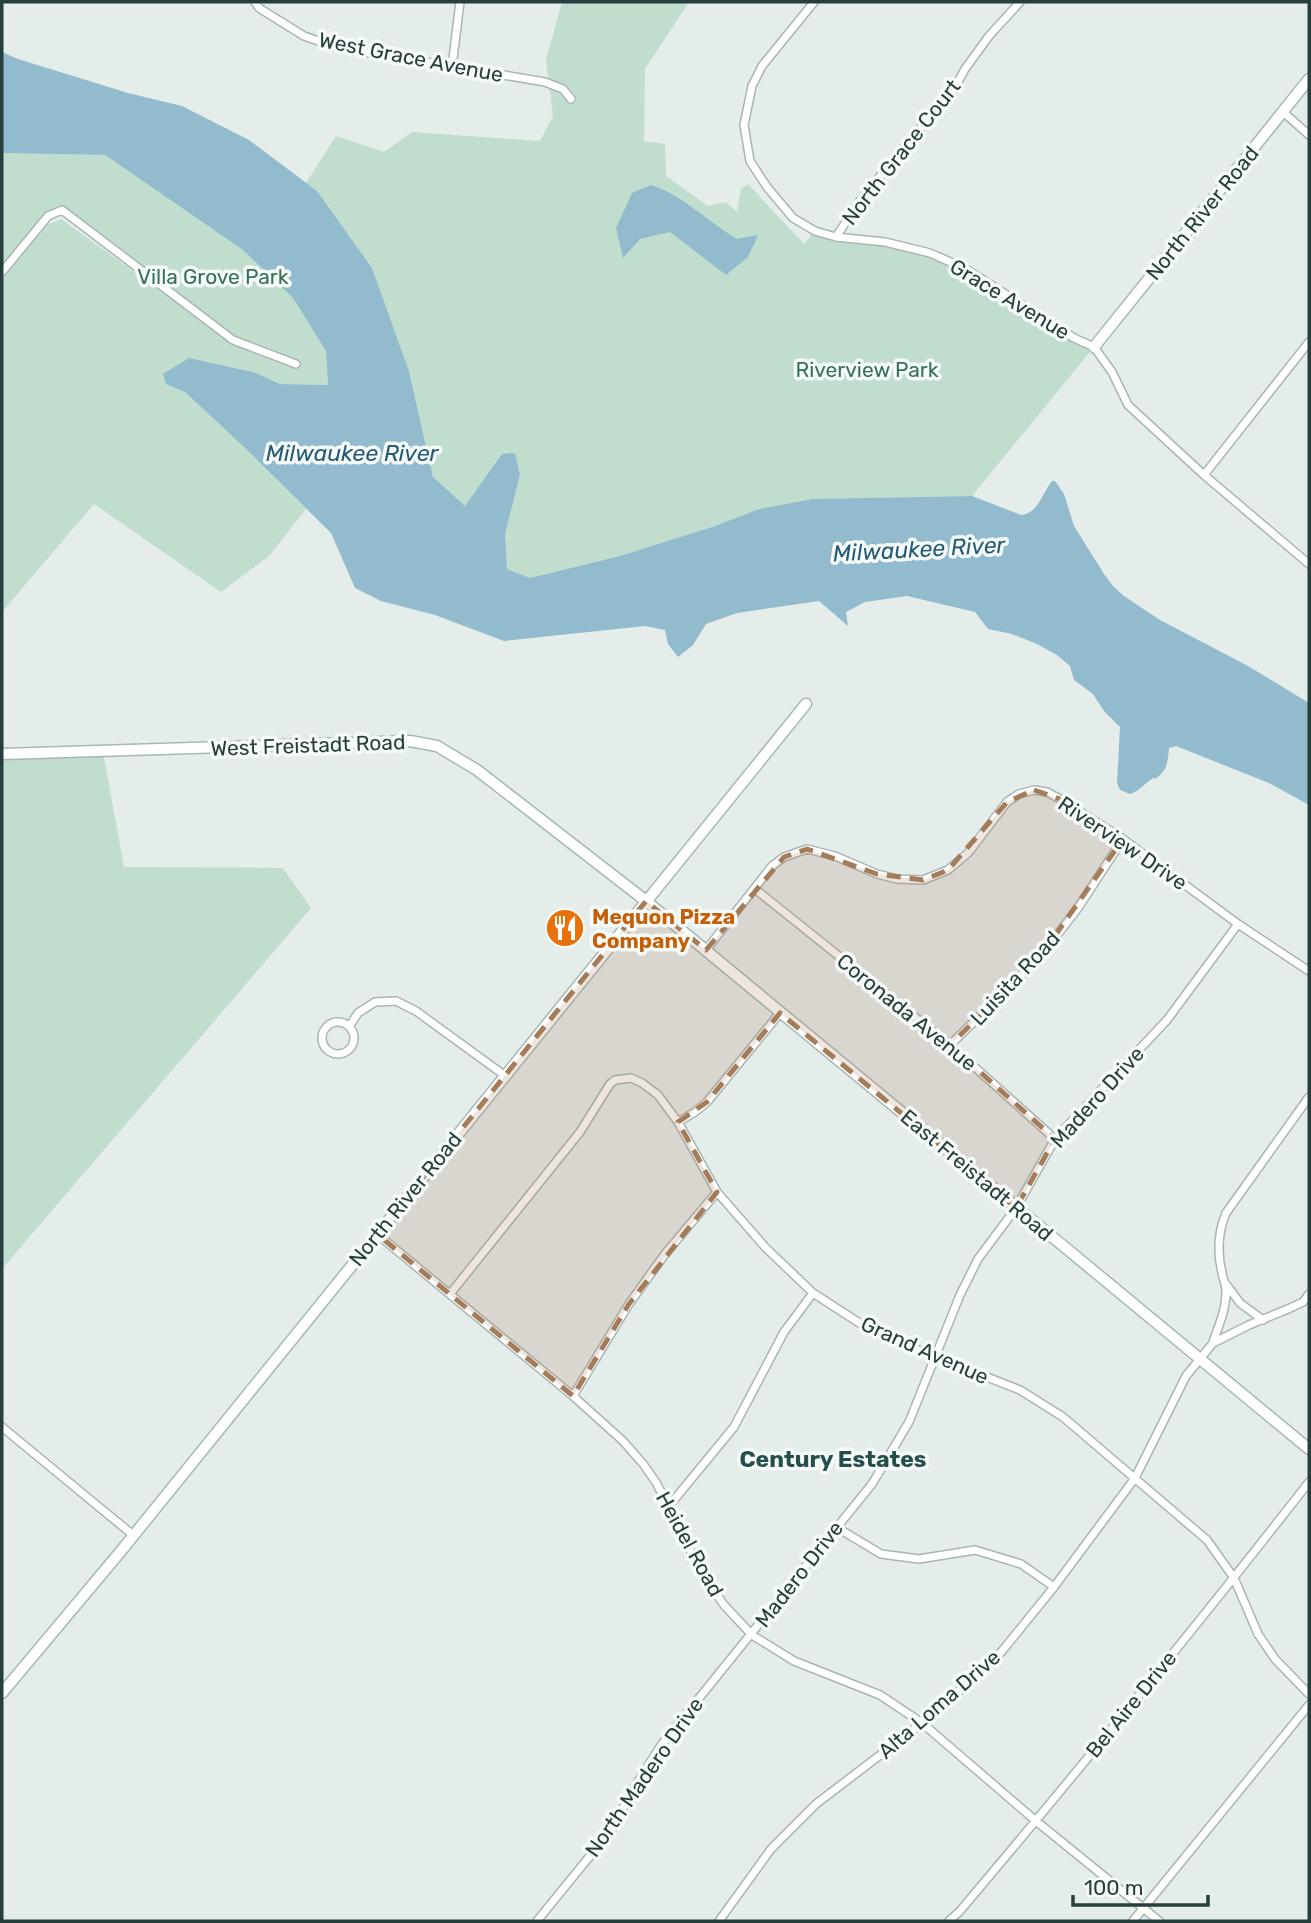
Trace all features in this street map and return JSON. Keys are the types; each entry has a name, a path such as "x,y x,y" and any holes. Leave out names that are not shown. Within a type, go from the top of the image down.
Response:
{"street":[{"name":"West Grace Avenue","path":"255,2 259,8 304,36 336,47 548,83 563,89 571,99"},
{"path":"452,67 460,2"},
{"name":"Grace Avenue","path":"814,2 762,66 752,86 744,125 750,161 793,218 815,232 885,242 930,253 966,269 1074,338 1094,347 1112,372 1128,405 1204,475 1309,564"},
{"name":"North Grace Court","path":"836,237 859,202 953,91 989,36 1020,2"},
{"name":"North River Road","path":"1094,347 1309,79"},
{"path":"1283,112 1309,135"},
{"path":"2,272 48,216 62,210 233,340 296,364"},
{"path":"1204,475 1309,342"},
{"name":"North River Road","path":"2,1693 806,704"},
{"name":"West Freistadt Road","path":"2,754 410,741 438,746 477,770 646,901"},
{"name":"Riverview Drive","path":"706,950 772,866 784,857 807,849 835,856 877,874 897,879 923,880 948,870 968,853 1007,802 1019,794 1034,790 1047,792 1060,799 1123,839 1238,924 1309,971"},
{"name":"Luisita Road","path":"950,1045 1040,957 1078,908 1123,839"},
{"name":"Coronada Avenue","path":"754,889 950,1045 1055,1139"},
{"name":"East Freistadt Road","path":"646,901 1309,1449"},
{"name":"Madero Drive","path":"752,1634 872,1484 909,1422 960,1295 978,1259 1016,1208 1055,1139 1167,1020 1238,924"},
{"path":"349,1027 358,1013 375,1002 396,1001 416,1011 504,1075"},
{"path":"678,1122 707,1102 780,1013"},
{"path":"339,1022 349,1027 354,1036 351,1047 339,1054 328,1051 322,1038 326,1028 339,1022"},
{"name":"Grand Avenue","path":"450,1294 580,1132 610,1084 624,1078 642,1083 658,1095 678,1122 717,1192 765,1247 813,1293 875,1333 1020,1390 1063,1418 1207,1540 1234,1578 1258,1634 1275,1659 1309,1694"},
{"path":"1213,1343 1226,1300 1219,1246 1220,1227 1226,1213 1309,1097"},
{"path":"573,1396 629,1304 665,1254 717,1192"},
{"name":"Heidel Road","path":"377,1234 573,1396 634,1453 657,1484 700,1570 724,1605 752,1634 794,1661 880,1695 922,1723 1036,1821 1159,1921"},
{"path":"1224,1281 1240,1303 1263,1320"},
{"path":"669,1506 734,1427 784,1332 813,1293"},
{"path":"1213,1343 1303,1302 1309,1294"},
{"name":"Alta Loma Drive","path":"719,1921 771,1849 816,1804 922,1723 994,1661 1054,1587 1135,1478 1186,1376 1213,1343"},
{"path":"2,1427 133,1535"},
{"name":"Bel Aire Drive","path":"948,1921 960,1911 1036,1821 1309,1482"},
{"path":"836,1527 881,1554 919,1559 975,1550 1021,1563 1054,1587"},
{"name":"North Madero Drive","path":"537,1921 612,1829 662,1744 752,1634"},
{"path":"1133,1921 1309,1705"}],"highlighted area":[{"path":"1034,790 1060,799 1123,839 1040,957 950,1045 1055,1139 1016,1208 780,1013 707,1102 678,1122 717,1192 629,1304 573,1396 377,1234 646,901 706,950 784,857 807,849 877,874 923,880 948,870 1007,802"}],"green space":[{"name":"Riverview Park","path":"562,2 689,2 645,69 644,141 665,144 666,176 708,206 726,202 737,212 741,189 748,184 804,244 815,231 930,253 966,269 1094,347 972,496 812,499 759,509 620,556 530,578 507,569 505,534 520,475 502,454 465,507 433,477 409,371 372,268 317,191 306,183 336,136 384,152 412,132 540,141 553,116 546,60"},
{"name":"Villa Grove Park","path":"2,153 105,155 243,250 293,298 326,351 328,385 280,384 256,373 166,384 185,392 306,509 269,556 221,592 94,504 2,612 2,280 47,225 61,219 242,349 62,210 48,216 2,272"},
{"path":"103,752 124,867 283,868 311,908 2,1269 2,754"}],"water":[{"name":"Milwaukee River","path":"2,52 128,93 182,106 249,140 317,191 372,268 409,371 433,477 465,506 502,454 515,453 520,475 505,534 507,569 530,578 620,556 759,509 812,499 972,496 1021,515 1036,507 1052,481 1055,481 1064,494 1074,526 1104,574 1124,596 1160,620 1248,666 1309,703 1309,805 1269,783 1176,746 1169,748 1166,766 1155,779 1130,794 1120,790 1117,783 1120,727 1104,711 1093,694 1074,680 1070,666 1037,644 1012,634 988,629 975,612 907,596 865,602 846,612 848,626 819,601 737,613 706,624 693,645 678,657 668,644 665,630 645,626 504,641 435,615 381,601 355,588 331,533 185,392 166,384 163,374 189,358 256,373 280,384 328,385 326,351 293,298 243,250 105,155 2,153"},
{"path":"651,185 685,202 737,239 758,235 748,257 726,275 670,232 640,239 623,258 616,228 632,193"}],"place":[{"name":"Mequon Pizza Company","path":"565,928"}],"district":[{"name":"Century Estates","path":"833,1459"}]}
